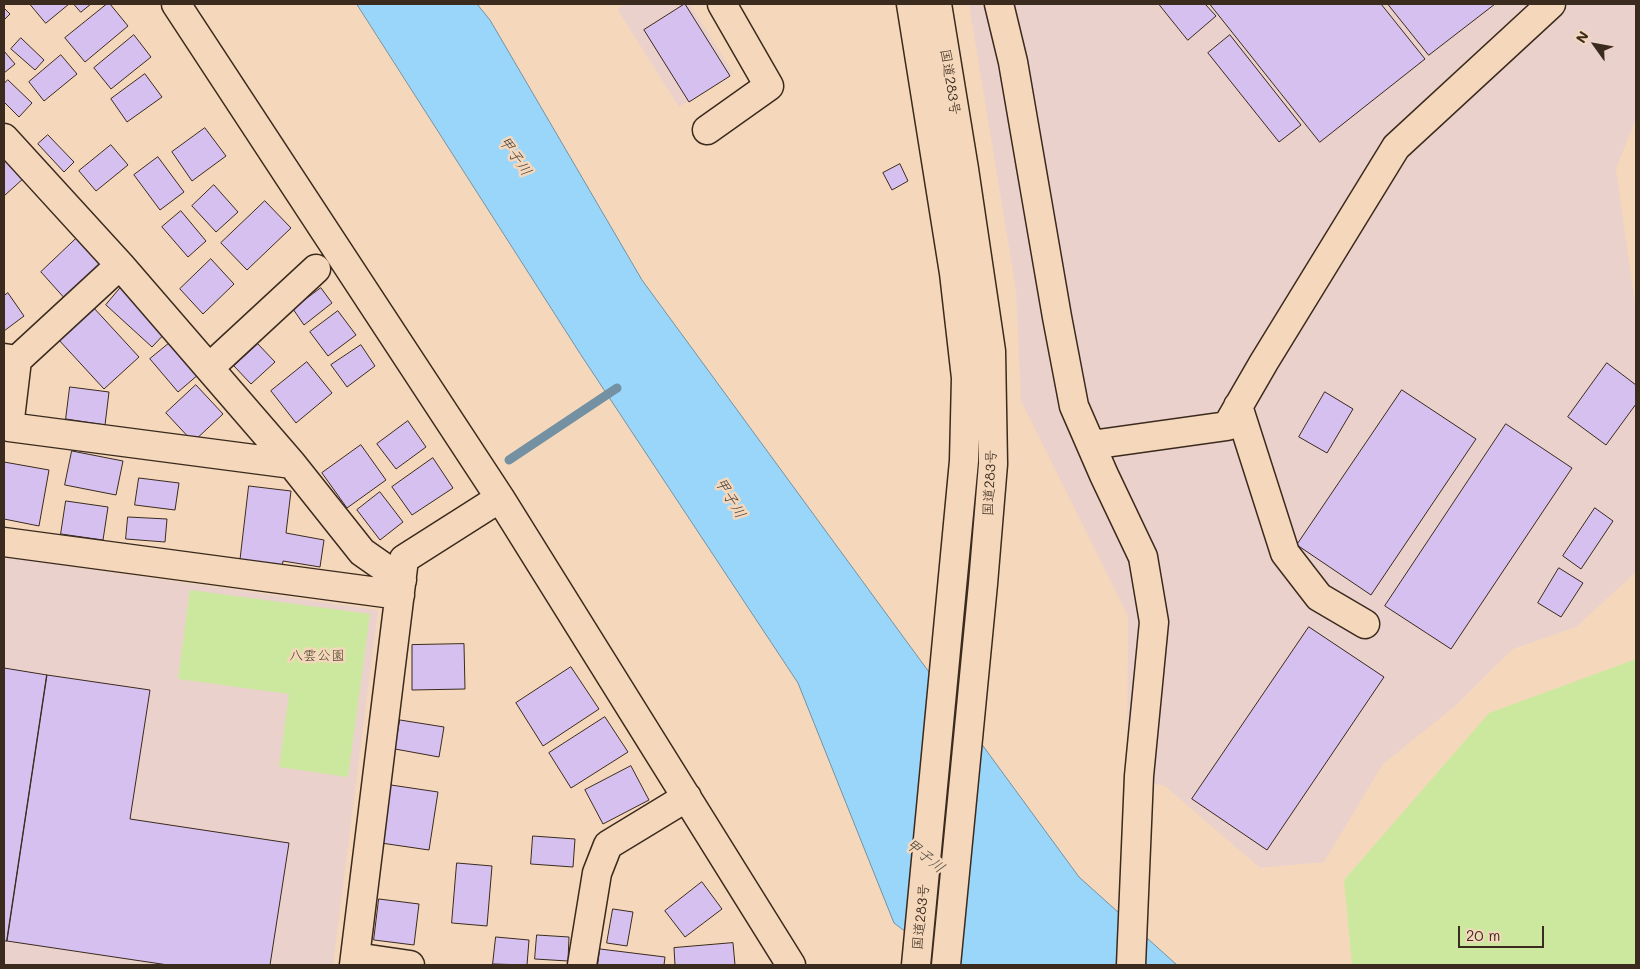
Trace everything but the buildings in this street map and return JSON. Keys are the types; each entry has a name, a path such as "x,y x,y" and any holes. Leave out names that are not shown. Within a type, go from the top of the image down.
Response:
{"main road":[{"path":"176,4 500,498 791,965"},
{"path":"707,130 769,86 722,4"},
{"name":"国道283号","path":"911,4 954,273 966,378 964,461 916,965"},
{"name":"国道283号","path":"937,4 991,351 993,464 946,965"},
{"path":"999,4 1013,62 1074,406 1143,557 1154,622 1139,776 1130,965"},
{"path":"1091,445 1227,426 1396,147 1551,4"},
{"path":"4,138 120,265 292,464 362,552 401,587"},
{"path":"120,265 10,359 9,427 292,464"},
{"path":"209,368 316,268"},
{"path":"1238,406 1285,553 1319,597 1365,624"},
{"path":"410,965 354,961 404,559 500,498"},
{"path":"4,542 401,587"},
{"path":"582,965 597,873 608,845 686,797"},
{"path":"766,925 766,965"}],"shaded area":[{"path":"625,4 690,4 733,73 679,107 617,9"},
{"path":"969,4 1636,4 1636,119 1616,169 1636,311 1636,572 1576,627 1513,649 1454,707 1383,764 1324,862 1260,868 1165,786 1127,778 1128,616 1021,401 1016,290"},
{"path":"4,557 378,610 333,965 4,965"}],"green space":[{"name":"八雲公園","path":"190,590 370,614 348,777 279,767 289,694 178,679"},
{"path":"1636,659 1636,965 1352,965 1344,880 1489,713"}],"water":[{"name":"甲子川","path":"357,4 477,4 490,20 642,280 1079,877 1177,965 950,965 894,923 798,683 581,355"}],"waterway":[{"path":"509,460 617,388"}]}
